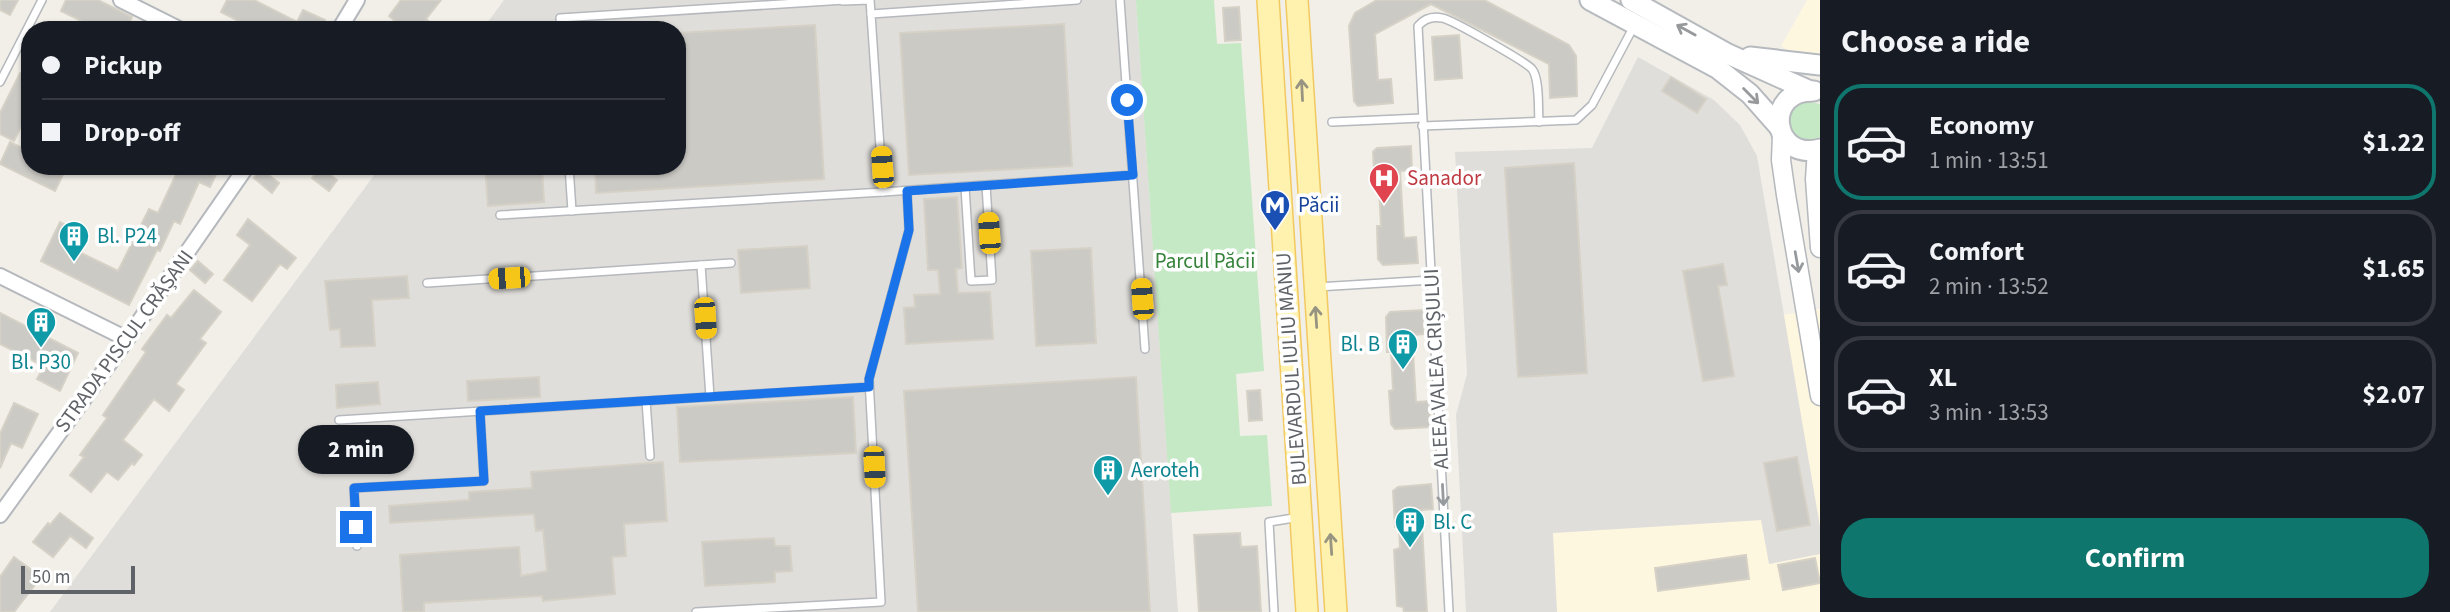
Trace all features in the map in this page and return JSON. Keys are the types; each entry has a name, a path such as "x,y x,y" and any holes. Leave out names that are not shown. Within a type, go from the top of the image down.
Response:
{"main road":[{"name":"BULEVARDUL IULIU MANIU","path":"1268,0 1307,612"},
{"name":"BULEVARDUL IULIU MANIU","path":"1297,0 1335,612"},
{"path":"1590,0 1636,10 1815,92"},
{"path":"1636,10 1750,94 1787,142 1801,150 1819,150"},
{"path":"1728,54 1820,65"},
{"path":"1781,132 1780,113 1788,99 1802,92 1815,92"}],"street":[{"path":"121,0 163,21"},
{"path":"344,21 357,0"},
{"path":"1781,132 1782,169 1820,396"},
{"path":"1819,150 1815,179 1820,236"},
{"name":"STRADA PISCUL CRĂȘANI","path":"0,515 241,175"},
{"path":"0,276 127,339"}],"lane":[{"path":"31,21 42,0"},
{"path":"560,21 560,18 870,0 883,192"},
{"path":"871,14 1077,0"},
{"path":"1120,0 1145,349"},
{"path":"1332,122 1576,120 1587,111 1636,10"},
{"name":"ALEEA VALEA CRIȘULUI","path":"1448,612 1422,122 1418,26 1422,21 1439,17 1447,19 1532,69 1536,80 1539,122"},
{"path":"0,82 21,41"},
{"path":"570,175 572,211"},
{"path":"500,215 1133,175"},
{"path":"965,187 971,281 992,280 986,185"},
{"path":"696,612 881,601 869,379 909,230 907,191"},
{"path":"427,283 731,263"},
{"path":"701,265 710,397"},
{"path":"1314,288 1432,280"},
{"path":"339,420 869,387"},
{"path":"646,401 650,456"},
{"path":"357,546 354,488 484,481 480,411"},
{"path":"1274,612 1269,522 1301,516"}],"shaded area":[{"path":"504,0 1136,0 1178,612 50,612 374,175 686,175 686,21 489,21"},
{"path":"1807,0 1820,0 1820,70 1781,46"},
{"path":"1638,57 1714,100 1740,125 1757,156 1820,527 1820,554 1769,564 1761,520 1553,533 1557,612 1466,612 1456,415 1467,374 1455,152 1592,148"},
{"path":"1820,309 1820,527 1783,315"},
{"path":"1762,520 1770,564 1820,554 1820,612 1557,612 1552,533"}],"green space":[{"name":"Parcul Păcii","path":"1136,0 1214,0 1217,44 1241,43 1264,371 1236,374 1240,436 1267,435 1272,506 1171,513"},
{"path":"1805,101 1820,104 1820,137 1810,140 1795,135 1789,121 1796,106"}],"building":[{"path":"0,0 18,0 10,15 0,10"},
{"path":"66,0 98,0 132,17 130,21 82,21 61,11"},
{"path":"227,0 254,0 295,21 238,21 221,12"},
{"path":"401,0 441,0 426,19 428,21 395,21 389,16"},
{"path":"1377,0 1484,0 1569,45 1576,56 1577,96 1550,98 1549,64 1431,4 1375,34 1378,80 1391,79 1393,103 1358,106 1354,101 1349,26 1355,13"},
{"path":"1239,7 1241,40 1225,41 1223,8"},
{"path":"303,10 324,21 298,21"},
{"path":"1064,24 1072,166 909,175 900,33"},
{"path":"815,25 824,179 596,193 595,175 686,175 686,32"},
{"path":"1459,35 1462,78 1435,80 1432,37"},
{"path":"21,74 21,127 14,141 0,134 0,113"},
{"path":"1671,77 1706,99 1697,113 1662,91"},
{"path":"10,142 21,148 21,174 0,164"},
{"path":"1411,146 1412,170 1400,171 1404,238 1416,237 1418,263 1383,265 1378,259 1377,226 1381,226 1373,152 1377,148"},
{"path":"1574,163 1587,373 1518,377 1505,168"},
{"path":"22,175 63,175 55,191"},
{"path":"176,175 216,175 210,187 199,182 180,224 174,221 129,305 41,261 60,222 83,234 75,250 118,271 149,209 158,213"},
{"path":"256,175 269,175 279,183 272,193 254,178"},
{"path":"314,175 330,175 337,180 329,191 312,178"},
{"path":"486,175 542,175 544,202 488,206"},
{"path":"957,197 962,268 956,269 958,293 990,292 993,339 906,344 904,308 915,307 914,295 940,294 938,270 928,270 924,199"},
{"path":"248,219 296,258 287,269 280,264 252,301 224,280 250,245 237,235"},
{"path":"807,246 810,288 741,293 738,250"},
{"path":"1091,248 1096,343 1036,346 1031,251"},
{"path":"198,261 213,274 205,283 190,270"},
{"path":"1723,264 1727,285 1718,286 1734,376 1703,381 1683,271"},
{"path":"407,276 409,298 372,300 375,346 341,347 340,329 330,330 325,281"},
{"path":"194,290 221,312 200,339 206,343 176,384 184,390 169,411 154,399 123,440 142,455 118,480 107,472 91,492 70,475 84,457 80,455 107,418 103,415 146,352 142,349 167,315 171,318"},
{"name":"Bl. B","path":"1423,310 1424,334 1412,335 1416,402 1429,401 1430,427 1395,429 1391,424 1389,391 1393,390 1391,352 1387,352 1386,317 1390,312"},
{"name":"Bl. P30","path":"0,313 78,353 60,391 37,379 44,366 0,344"},
{"path":"539,377 540,397 468,401 467,381"},
{"path":"1136,377 1150,612 918,612 904,391"},
{"path":"378,382 380,404 337,408 336,385"},
{"path":"1260,390 1262,420 1249,421 1247,391"},
{"path":"853,397 856,453 680,462 677,407"},
{"path":"14,403 38,414 22,448 11,443 0,468 0,434"},
{"path":"1797,457 1810,525 1777,531 1764,463"},
{"path":"663,462 667,521 624,524 626,556 612,557 615,594 543,601 542,596 424,603 424,612 403,612 400,555 519,547 521,576 547,571 543,530 536,531 534,514 390,523 389,506 469,500 469,492 532,488 531,472"},
{"name":"Bl. C","path":"1431,484 1433,509 1421,510 1427,612 1404,612 1403,607 1397,606 1394,550 1400,548 1399,527 1395,527 1393,491 1398,487"},
{"path":"60,513 93,538 86,548 70,536 53,557 33,542"},
{"path":"1240,533 1241,547 1257,546 1261,612 1199,612 1194,535"},
{"path":"774,538 775,546 790,546 792,571 775,572 775,582 705,586 702,542"},
{"path":"1746,555 1749,579 1658,591 1655,568"},
{"path":"14,557 41,577 14,612 0,612 0,577"},
{"path":"1815,558 1820,583 1783,590 1778,565"}],"place":[{"name":"Sanador","path":"1384,205"},
{"name":"Păcii","path":"1275,232"},
{"name":"Bl. P24","path":"74,263"},
{"name":"Bl. P30","path":"41,349"},
{"name":"Bl. B","path":"1403,371"},
{"name":"Aeroteh","path":"1108,497"},
{"name":"Bl. C","path":"1410,549"}],"route":[{"path":"356,527 354,488 484,481 480,411 869,387 909,230 907,191 1133,175 1127,100"}]}
